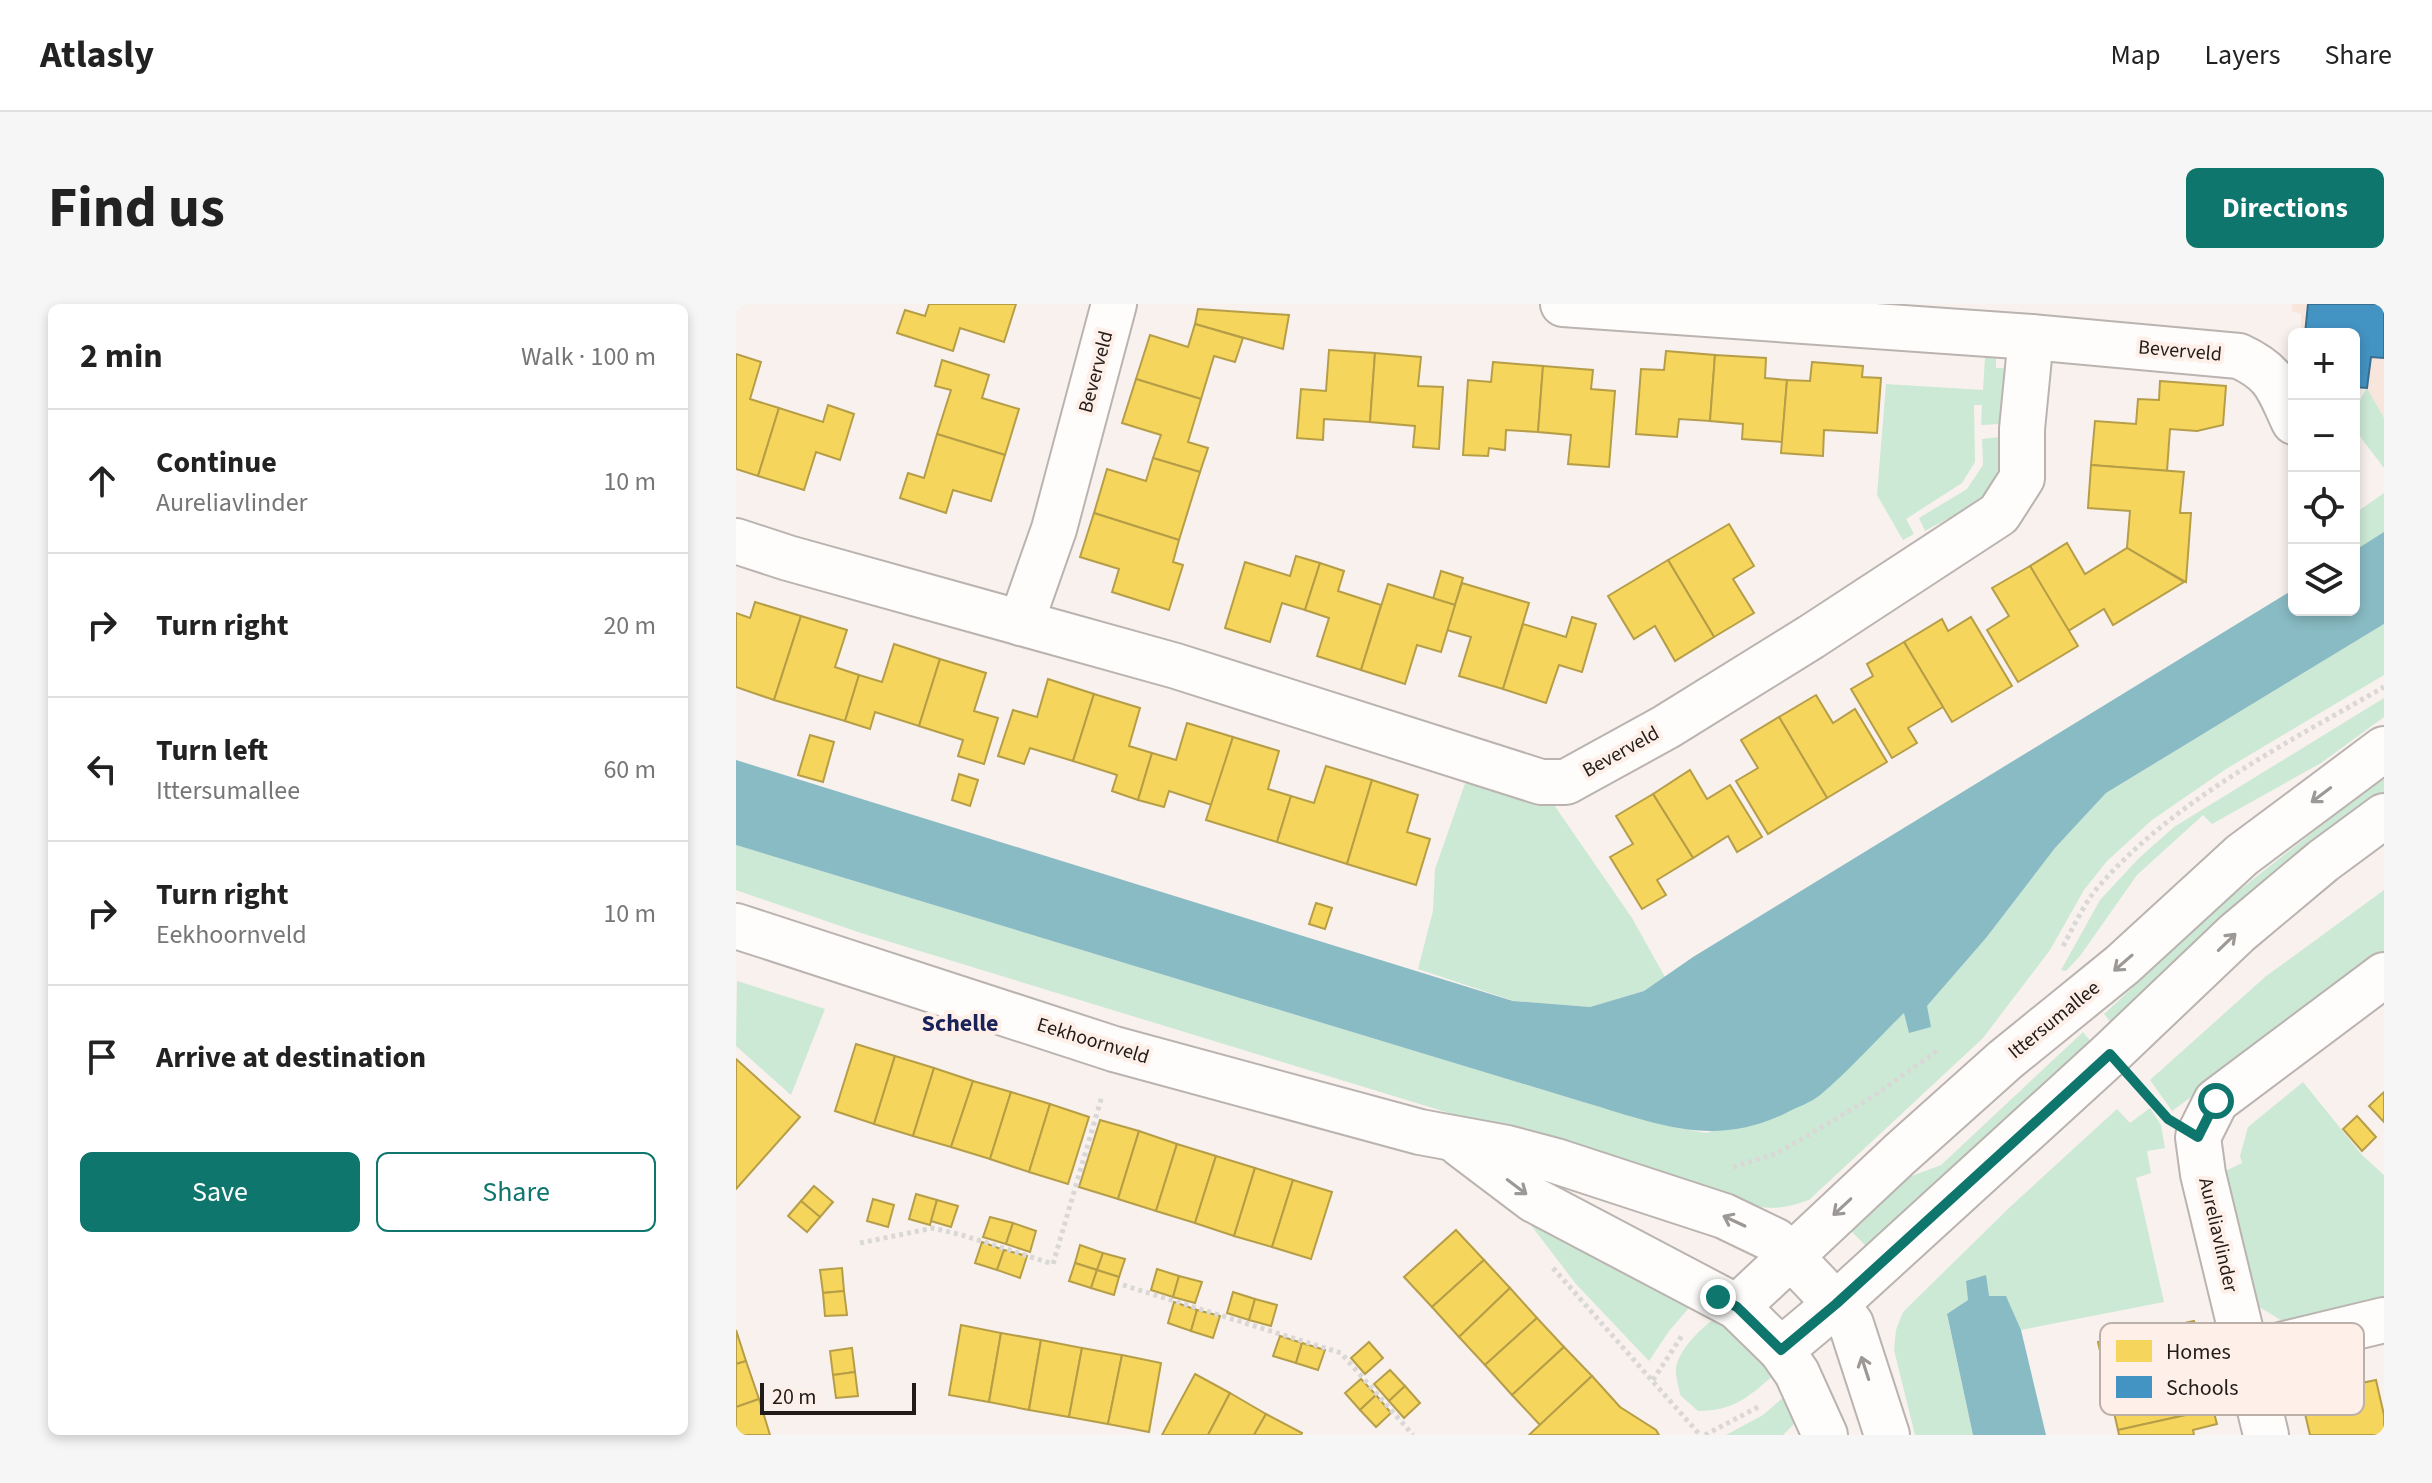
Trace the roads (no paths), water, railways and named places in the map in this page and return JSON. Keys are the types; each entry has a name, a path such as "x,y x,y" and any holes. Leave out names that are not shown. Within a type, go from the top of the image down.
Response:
{"street":[{"name":"Beverveld","path":"1021,623 1054,529 1114,304"},
{"name":"Beverveld","path":"1563,304 2031,337 2239,356 2258,365 2274,379 2288,409"},
{"name":"Beverveld","path":"736,541 1176,666 1541,782 1566,782 1666,727 1999,514 2022,478 2022,429 2031,337"},
{"name":"Ittersumallee","path":"1737,1307 1993,1070 2122,965 2242,855 2384,749"},
{"path":"1781,1350 1836,1304 2110,1054 2237,933 2323,861 2384,816"},
{"name":"Eekhoornveld","path":"736,926 1114,1049 1455,1141 1519,1151 1724,1216 1776,1241 1851,1324 1887,1435"},
{"name":"Aureliavlinder","path":"2240,1323 2203,1174 2198,1137 2216,1101 2384,975"},
{"name":"Eekhoornveld","path":"1455,1141 1534,1200 1737,1307 1781,1350 1797,1373 1825,1435"},
{"path":"2364,1325 2384,1320"},
{"name":"Aureliavlinder","path":"2261,1415 2266,1435"}],"water":[{"path":"2384,532 2384,624 2106,793 2055,848 1986,938 1927,1006 1931,1027 1909,1033 1904,1013 1815,1098 1759,1124 1733,1129 1684,1129 1635,1118 736,845 736,760 1513,1001 1590,1007 1644,991 1693,957 2288,593 2288,616 2360,616 2360,547"},
{"path":"1986,1275 1989,1296 2006,1296 2021,1330 2046,1435 1973,1435 1947,1314 1968,1300 1966,1281"}],"district":[{"name":"Schelle","path":"960,1023"}]}
